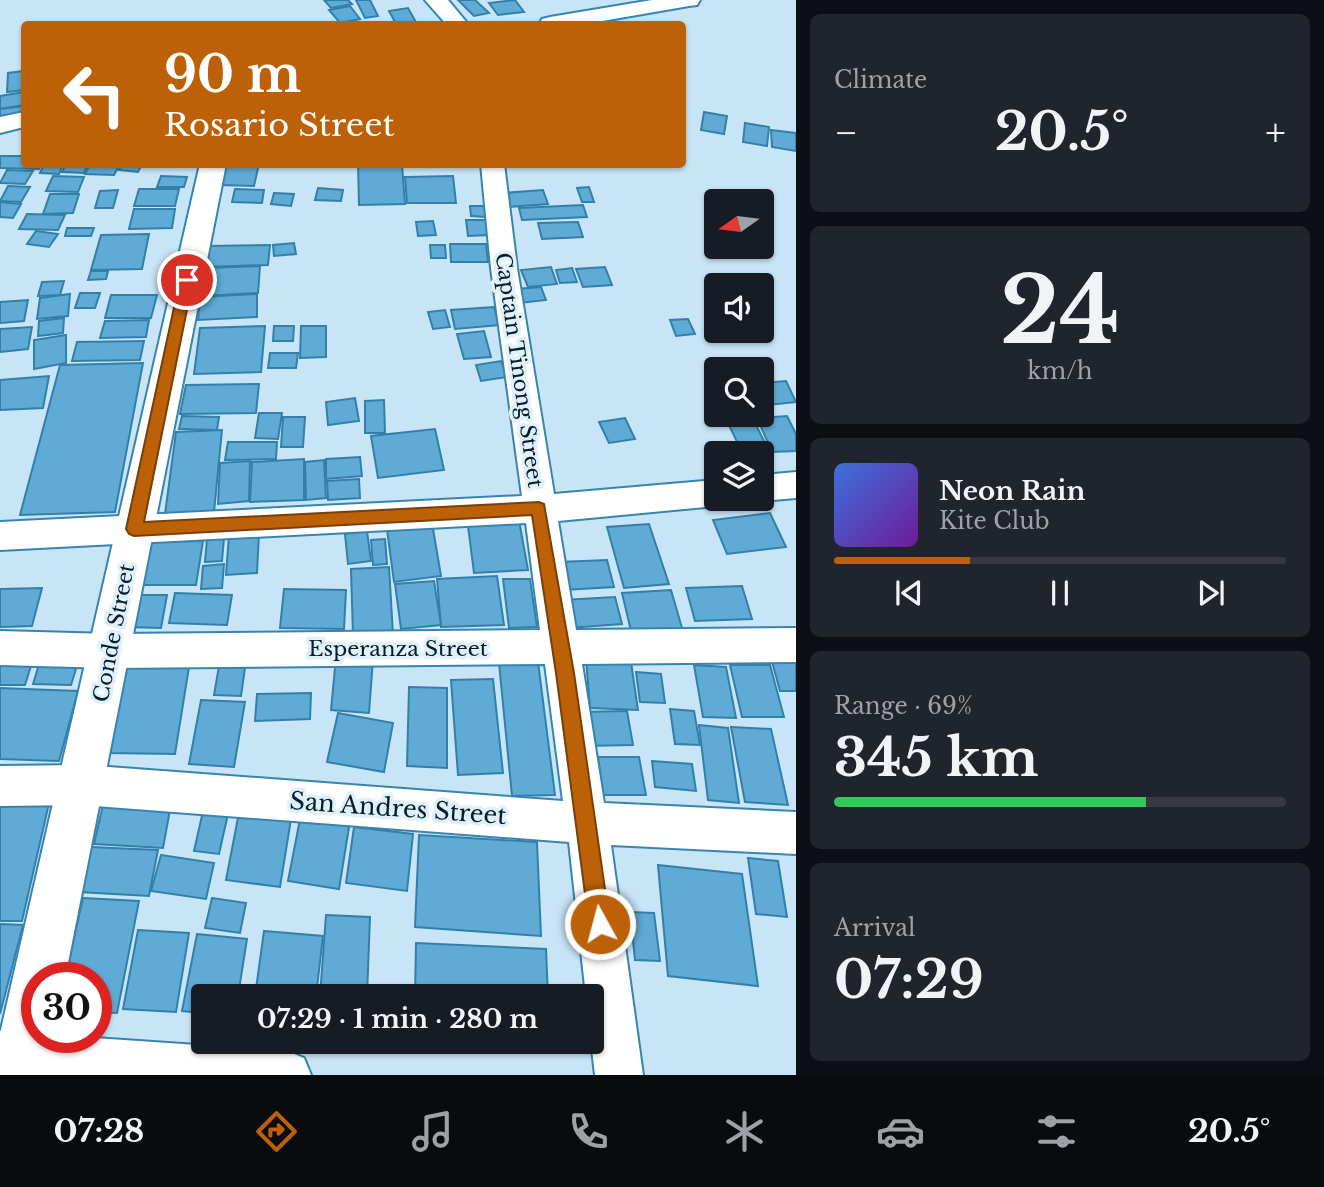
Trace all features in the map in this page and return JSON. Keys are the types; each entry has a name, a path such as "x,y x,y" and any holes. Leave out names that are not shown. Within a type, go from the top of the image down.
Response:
{"street":[{"path":"436,0 454,21"},
{"path":"567,21 689,0"},
{"path":"0,125 21,121"},
{"name":"Conde Street","path":"43,962 212,168"},
{"name":"Captain Tinong Street","path":"493,168 539,509 587,823 619,1075"},
{"path":"774,487 796,485"},
{"path":"0,536 539,509 704,494"},
{"name":"Esperanza Street","path":"0,649 796,645"},
{"name":"San Andres Street","path":"0,786 82,785 587,823 796,833"},
{"path":"21,1038 13,1062 287,1075"}],"building":[{"path":"324,0 348,0 352,4 331,8"},
{"path":"356,0 370,0 378,16 365,18"},
{"path":"458,0 475,0 489,13 474,16"},
{"path":"515,0 524,12 498,15 489,3"},
{"path":"350,6 360,19 338,21 329,10"},
{"path":"408,8 415,21 394,21 389,11"},
{"path":"21,71 21,90 7,92 8,73"},
{"path":"21,92 21,106 0,109 0,96"},
{"path":"21,106 21,117 0,120 0,109"},
{"path":"704,112 727,116 724,134 701,130"},
{"path":"745,123 769,127 767,146 743,142"},
{"path":"771,130 796,133 796,151 772,147"},
{"path":"0,156 21,156 21,168 39,168 39,169 0,168"},
{"path":"42,168 61,168 59,174 40,173"},
{"path":"64,168 86,168 84,173 62,172"},
{"path":"88,168 118,168 114,175 85,174"},
{"path":"120,168 140,168 138,172 119,170"},
{"path":"225,168 258,168 254,186 220,185"},
{"path":"358,168 402,168 405,204 359,205"},
{"path":"7,170 33,171 25,184 0,183"},
{"path":"53,176 84,177 78,192 46,191"},
{"path":"161,176 187,177 184,187 157,187"},
{"path":"453,176 456,203 407,203 405,177"},
{"path":"8,186 30,187 21,202 0,201"},
{"path":"589,187 594,202 582,202 577,188"},
{"path":"318,188 343,190 341,201 315,200"},
{"path":"139,189 179,189 175,206 134,206"},
{"path":"235,189 264,190 262,203 232,202"},
{"path":"118,190 113,208 95,208 100,191"},
{"path":"543,190 548,204 507,207 503,193"},
{"path":"274,193 294,194 291,206 271,204"},
{"path":"50,194 79,194 73,213 43,214"},
{"path":"0,202 21,204 13,218 0,217"},
{"path":"583,205 587,217 522,220 519,208"},
{"path":"470,206 485,206 486,217 471,216"},
{"path":"134,209 175,209 172,228 129,229"},
{"path":"27,214 65,215 58,230 19,229"},
{"path":"466,220 488,220 490,235 468,236"},
{"path":"433,221 436,235 418,236 416,222"},
{"path":"578,222 583,237 542,239 538,223"},
{"path":"67,228 94,228 91,236 65,236"},
{"path":"36,231 58,234 49,247 27,244"},
{"path":"149,234 142,269 91,270 101,235"},
{"path":"294,243 296,254 274,256 273,245"},
{"path":"450,244 486,244 488,262 451,262"},
{"path":"270,245 268,265 203,267 206,246"},
{"path":"430,245 445,245 446,258 431,258"},
{"path":"260,266 258,293 202,296 205,268"},
{"path":"551,267 557,284 528,287 521,270"},
{"path":"605,267 612,285 583,287 576,269"},
{"path":"572,268 577,282 560,283 556,270"},
{"path":"91,271 108,271 106,279 88,280"},
{"path":"64,281 60,295 38,296 42,282"},
{"path":"541,287 546,300 520,303 516,289"},
{"path":"80,293 100,293 95,308 75,308"},
{"path":"70,294 68,316 37,319 40,298"},
{"path":"257,294 257,317 198,320 200,297"},
{"path":"111,295 157,295 151,318 105,318"},
{"path":"28,300 24,321 0,323 0,302"},
{"path":"494,307 499,325 455,329 451,310"},
{"path":"445,310 450,327 433,329 428,312"},
{"path":"64,318 63,333 38,336 39,321"},
{"path":"688,319 695,334 676,336 670,320"},
{"path":"149,320 146,337 100,338 105,321"},
{"path":"265,326 261,372 194,374 200,328"},
{"path":"274,326 294,326 293,341 273,341"},
{"path":"301,326 326,326 326,357 300,358"},
{"path":"32,327 28,349 0,352 0,329"},
{"path":"484,331 491,357 464,359 457,334"},
{"path":"66,335 66,363 34,369 34,340"},
{"path":"144,341 140,360 72,361 77,342"},
{"path":"270,353 298,353 296,368 268,368"},
{"path":"501,361 507,377 481,381 476,365"},
{"path":"143,363 115,512 20,515 60,365"},
{"path":"49,376 43,408 0,410 0,380"},
{"path":"786,381 796,402 774,404 774,382"},
{"path":"259,384 256,413 180,414 186,385"},
{"path":"355,398 359,421 328,425 326,402"},
{"path":"384,400 385,433 365,433 365,401"},
{"path":"259,413 282,413 278,439 255,438"},
{"path":"182,416 219,417 217,430 179,429"},
{"path":"787,416 796,434 796,451 774,452 774,441 767,441 761,427 774,427 774,417"},
{"path":"283,417 305,417 303,447 281,447"},
{"path":"625,418 635,439 609,443 599,422"},
{"path":"730,427 757,427 764,441 737,441"},
{"path":"435,429 444,470 378,478 371,436"},
{"path":"222,430 214,512 165,514 176,432"},
{"path":"228,442 277,442 276,459 225,460"},
{"path":"360,457 362,476 326,479 326,459"},
{"path":"304,459 304,500 250,502 252,462"},
{"path":"324,460 326,498 306,500 305,462"},
{"path":"250,461 249,501 218,504 220,463"},
{"path":"359,479 360,498 328,500 327,481"},
{"path":"770,513 786,547 727,554 713,520"},
{"path":"518,515 528,570 474,573 467,518"},
{"path":"431,517 441,576 394,582 386,522"},
{"path":"649,524 669,584 624,588 607,527"},
{"path":"367,531 371,561 348,564 345,534"},
{"path":"259,533 257,573 226,575 229,535"},
{"path":"224,538 222,561 205,562 207,539"},
{"path":"385,539 387,564 373,565 371,540"},
{"path":"203,541 196,585 139,585 146,542"},
{"path":"607,560 614,587 564,590 559,562"},
{"path":"224,564 222,588 201,589 203,566"},
{"path":"389,567 393,634 353,636 351,569"},
{"path":"497,576 504,625 441,627 437,579"},
{"path":"503,579 530,579 537,627 509,628"},
{"path":"434,581 441,625 401,629 395,584"},
{"path":"742,586 752,619 695,621 686,588"},
{"path":"42,588 32,626 0,627 0,589"},
{"path":"284,589 346,590 344,629 280,628"},
{"path":"671,590 682,628 631,631 622,593"},
{"path":"175,593 232,595 227,625 169,623"},
{"path":"133,595 167,595 161,628 126,627"},
{"path":"615,597 622,624 568,628 563,600"},
{"path":"0,653 35,653 25,685 0,685"},
{"path":"42,655 80,656 71,685 33,684"},
{"path":"336,657 373,659 369,713 331,710"},
{"path":"771,658 796,658 796,691 780,691"},
{"path":"586,659 631,662 638,710 590,708"},
{"path":"538,662 555,795 512,796 499,663"},
{"path":"694,665 726,667 736,718 703,717"},
{"path":"730,665 770,665 784,717 742,717"},
{"path":"125,666 189,667 175,754 107,753"},
{"path":"219,666 245,668 241,696 214,695"},
{"path":"636,672 661,674 665,703 640,702"},
{"path":"493,679 503,773 458,775 451,680"},
{"path":"409,687 447,688 447,768 407,766"},
{"path":"0,688 78,691 59,761 0,759"},
{"path":"311,693 310,719 255,721 257,694"},
{"path":"201,700 245,702 234,767 189,764"},
{"path":"670,709 694,711 700,745 675,744"},
{"path":"627,711 633,745 582,746 577,712"},
{"path":"338,713 393,723 384,772 327,762"},
{"path":"699,725 728,728 739,803 708,800"},
{"path":"731,727 771,729 788,805 745,802"},
{"path":"598,757 639,757 646,795 603,795"},
{"path":"652,761 692,764 696,791 655,787"},
{"path":"105,796 172,799 163,848 94,844"},
{"path":"50,799 22,921 0,921 0,800"},
{"path":"241,802 293,807 280,887 226,880"},
{"path":"203,811 228,814 219,854 194,851"},
{"path":"301,814 350,821 339,889 288,881"},
{"path":"354,827 413,834 407,891 346,883"},
{"path":"419,835 537,842 541,936 415,927"},
{"path":"90,847 158,850 149,896 79,892"},
{"path":"161,855 214,863 206,899 151,891"},
{"path":"748,858 778,861 787,917 756,914"},
{"path":"658,865 742,874 758,986 668,976"},
{"path":"83,898 139,901 117,1013 112,1013 112,962 69,962"},
{"path":"212,898 246,903 240,933 205,928"},
{"path":"630,912 654,913 660,961 635,960"},
{"path":"326,915 370,917 367,984 321,984"},
{"path":"0,924 23,925 0,1014"},
{"path":"138,930 189,933 176,1012 123,1009"},
{"path":"264,931 323,936 317,984 257,984"},
{"path":"197,934 247,939 240,984 191,984 191,1012 182,1011"},
{"path":"416,943 546,949 547,984 415,984"}],"route":[{"path":"187,280 134,529 539,509 600,924"}]}
